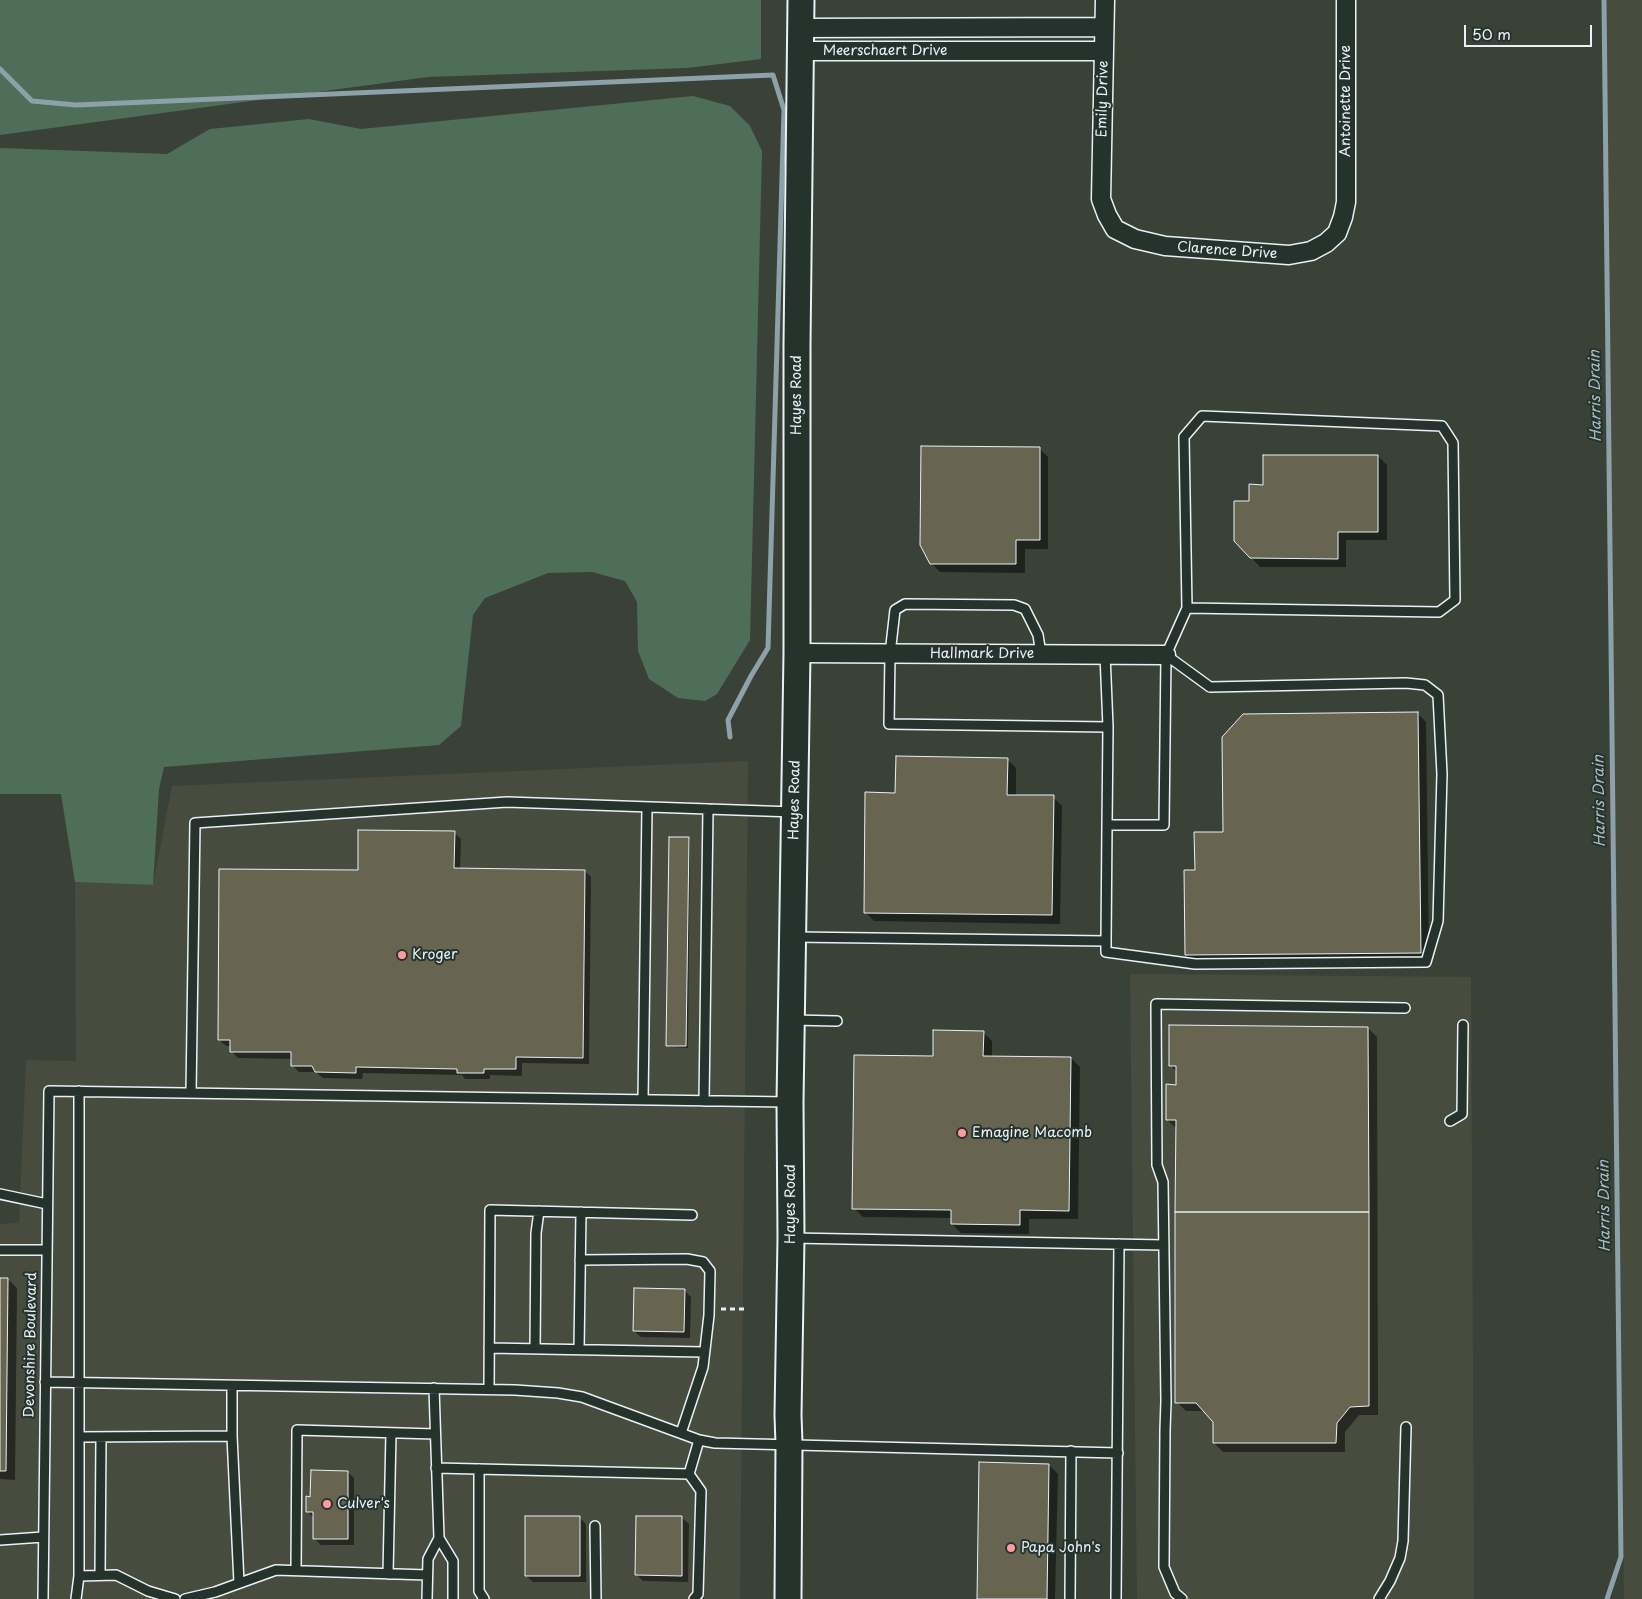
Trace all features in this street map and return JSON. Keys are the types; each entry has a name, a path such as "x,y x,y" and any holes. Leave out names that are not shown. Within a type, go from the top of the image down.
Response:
{"street":[{"name":"Hayes Road","path":"788,1599 788,1415 791,1238 790,1020 798,653 797,345 801,0"},
{"name":"Emily Drive","path":"1101,199 1105,0"},
{"name":"Antoinette Drive","path":"1346,0 1346,202"},
{"name":"Meerschaert Drive","path":"801,39 968,27 1104,27"},
{"path":"968,27 968,51"},
{"name":"Meerschaert Drive","path":"801,39 968,51 1104,51"},
{"name":"Clarence Drive","path":"1101,199 1115,229 1135,239 1165,246 1289,255 1311,251 1326,243 1337,233 1346,202"},
{"name":"Hallmark Drive","path":"798,653 1166,655"}],"lane":[{"path":"1107,825 1164,825 1166,655 1187,608 1184,437 1202,416 1442,426 1453,443 1455,600 1439,612 1187,608"},
{"path":"1041,654 1038,635 1025,609 1014,605 905,604 895,610 890,654 889,724 1108,727"},
{"path":"1105,654 1108,727 1106,952 1195,964 1426,962 1438,921 1442,774 1438,695 1425,684 1406,683 1210,687 1166,655"},
{"path":"191,1093 195,823 507,802 795,812"},
{"path":"644,1100 647,807"},
{"path":"704,1101 708,809"},
{"path":"792,936 1106,941"},
{"path":"1182,1599 1175,1593 1164,1567 1164,1430 1166,1401 1164,1246 1163,1182 1157,1165 1156,1004 1405,1008"},
{"path":"790,1020 837,1021"},
{"path":"1450,1121 1462,1114 1463,1025"},
{"name":"Devonshire Boulevard","path":"43,1599 49,1091 80,1091"},
{"path":"76,1599 79,1576 80,1091 790,1102"},
{"path":"0,1194 47,1204"},
{"path":"489,1389 490,1210 692,1215"},
{"path":"535,1349 536,1233 539,1211"},
{"path":"579,1349 580,1212"},
{"path":"791,1238 1164,1246"},
{"path":"1116,1599 1119,1244"},
{"path":"0,1250 46,1250"},
{"path":"580,1260 688,1259 703,1262 710,1271 709,1309 703,1366 681,1433"},
{"path":"490,1348 704,1352"},
{"path":"45,1382 489,1389 540,1392 582,1397 699,1440 715,1443 1118,1453"},
{"path":"232,1386 232,1436 239,1583"},
{"path":"434,1388 439,1538 453,1561 453,1599"},
{"path":"1379,1599 1390,1581 1400,1558 1403,1541 1406,1427"},
{"path":"296,1570 297,1430 435,1434"},
{"path":"388,1574 391,1433"},
{"path":"79,1437 232,1436"},
{"path":"100,1575 101,1437"},
{"path":"689,1474 699,1440"},
{"path":"1070,1451 1070,1599"},
{"path":"436,1468 689,1474"},
{"path":"479,1469 478,1591 484,1599"},
{"path":"689,1474 701,1491 698,1594 694,1599"},
{"path":"595,1526 596,1599"},
{"path":"0,1540 43,1537"},
{"path":"427,1599 428,1559 439,1538"},
{"path":"185,1599 215,1592 276,1570 427,1575"},
{"path":"79,1576 116,1576 148,1591 175,1599"}],"path":[{"path":"709,1309 748,1309"}],"shaded area":[{"path":"1604,0 1642,0 1642,1599 1624,1599"},
{"path":"748,761 740,1599 0,1599 0,1224 19,1223 26,1060 76,1061 75,882 153,885 172,786"},
{"path":"1130,974 1471,977 1474,1599 1137,1599"}],"green space":[{"path":"0,0 761,0 761,59 687,68 428,77 0,135"},
{"path":"693,96 730,106 750,126 762,151 750,640 717,694 705,701 678,698 649,679 638,651 637,602 625,581 592,572 548,573 485,598 473,615 461,726 439,745 164,767 159,789 153,885 75,882 61,794 0,794 0,148 167,154 210,129 309,119 361,129"}],"building":[{"path":"921,446 1040,447 1040,540 1016,540 1016,564 930,564 920,545"},
{"path":"1263,455 1378,455 1378,532 1338,532 1338,559 1250,558 1234,541 1234,501 1249,501 1249,484 1263,485"},
{"path":"1418,712 1421,953 1185,955 1184,870 1195,870 1194,832 1223,832 1222,737 1243,714"},
{"path":"896,756 1008,758 1007,795 1054,795 1052,915 864,913 865,792 895,793"},
{"name":"Kroger","path":"358,830 455,831 454,868 585,870 583,1058 516,1057 516,1069 484,1069 484,1073 457,1073 457,1069 356,1067 356,1073 315,1072 312,1066 291,1066 291,1052 230,1052 230,1040 218,1040 219,869 358,870"},
{"path":"669,837 689,837 686,1046 666,1046"},
{"path":"1169,1025 1368,1027 1369,1212 1175,1212 1176,1120 1166,1120 1166,1084 1176,1085 1176,1066 1169,1066"},
{"name":"Emagine Macomb","path":"933,1030 984,1031 983,1056 1071,1057 1069,1211 1020,1210 1020,1225 951,1224 951,1210 852,1209 854,1055 933,1056"},
{"path":"1175,1212 1369,1212 1369,1406 1350,1407 1337,1423 1336,1443 1213,1443 1213,1422 1196,1403 1175,1403"},
{"path":"0,1278 8,1278 6,1471 0,1471"},
{"path":"634,1288 685,1289 684,1332 633,1331"},
{"path":"979,1462 1049,1464 1047,1599 977,1599"},
{"name":"Culver's","path":"311,1470 348,1471 348,1539 313,1539 313,1512 306,1512 306,1496 310,1497"},
{"path":"525,1516 580,1516 580,1576 525,1576"},
{"path":"636,1516 682,1516 682,1576 635,1575"}],"waterway":[{"name":"Harris Drain","path":"1604,0 1621,1557 1607,1599"},
{"path":"0,69 32,101 76,105 773,75 784,110 768,648 728,720 730,737"}],"place":[{"name":"Kroger","path":"402,955"},
{"name":"Emagine Macomb","path":"962,1133"},
{"name":"Culver's","path":"327,1504"},
{"name":"Papa John's","path":"1011,1548"}]}
